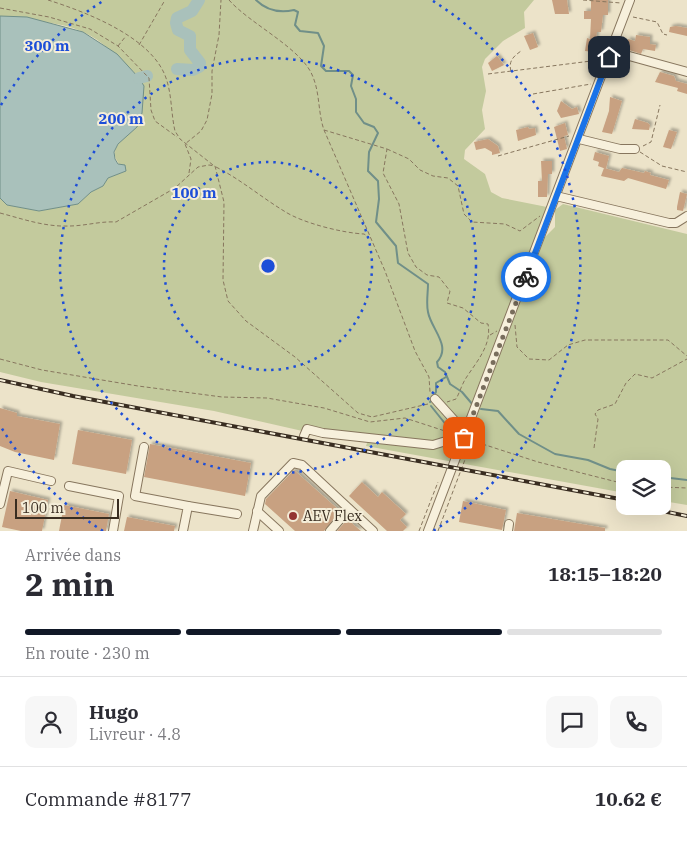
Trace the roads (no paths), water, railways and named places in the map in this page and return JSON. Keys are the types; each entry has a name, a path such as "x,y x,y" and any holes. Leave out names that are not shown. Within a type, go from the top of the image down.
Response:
{"street":[{"path":"428,531 461,433 478,402 630,1"},
{"path":"609,55 687,72"},
{"path":"580,136 620,149 635,149"},
{"path":"556,196 669,223 676,223 687,218"},
{"path":"435,399 461,433"},
{"path":"304,436 307,429 323,433 433,445 461,433"},
{"path":"144,447 135,496 237,514"},
{"path":"253,531 261,496 293,463 302,465 373,531"},
{"path":"0,504 4,470 51,481"},
{"path":"70,486 119,496 113,531"},
{"path":"183,531 188,506"},
{"path":"330,531 349,509"},
{"path":"257,511 279,531"}],"water":[{"path":"0,16 27,17 83,32 117,54 144,86 142,113 137,127 118,144 114,152 118,164 125,165 126,171 108,178 103,186 91,192 78,204 39,211 7,205 0,198"}],"waterway":[{"path":"177,69 193,70 199,67 200,63 190,50 190,36 178,30 176,23 177,18 192,11 199,0"},
{"path":"256,0 274,10 294,10 298,12 295,25 300,31 318,33 324,46 321,66 326,71 349,71 353,75 351,86 356,99 356,112 364,123 374,127 378,133 369,152 368,171 378,181 379,199 376,222 396,246 398,263 428,284 428,312 442,344 441,356 437,362 438,367 445,372 450,384 462,392 473,405"},
{"path":"139,78 147,76"},
{"path":"430,402 436,392 436,383 446,377"},
{"path":"431,406 447,426"},
{"path":"481,409 498,411 519,434 555,454 588,460 616,470"},
{"path":"671,478 687,480"}],"railway":[{"path":"0,380 73,396 616,498"},
{"path":"671,513 687,516"}],"place":[{"name":"AEV Flex","path":"293,516"}]}
